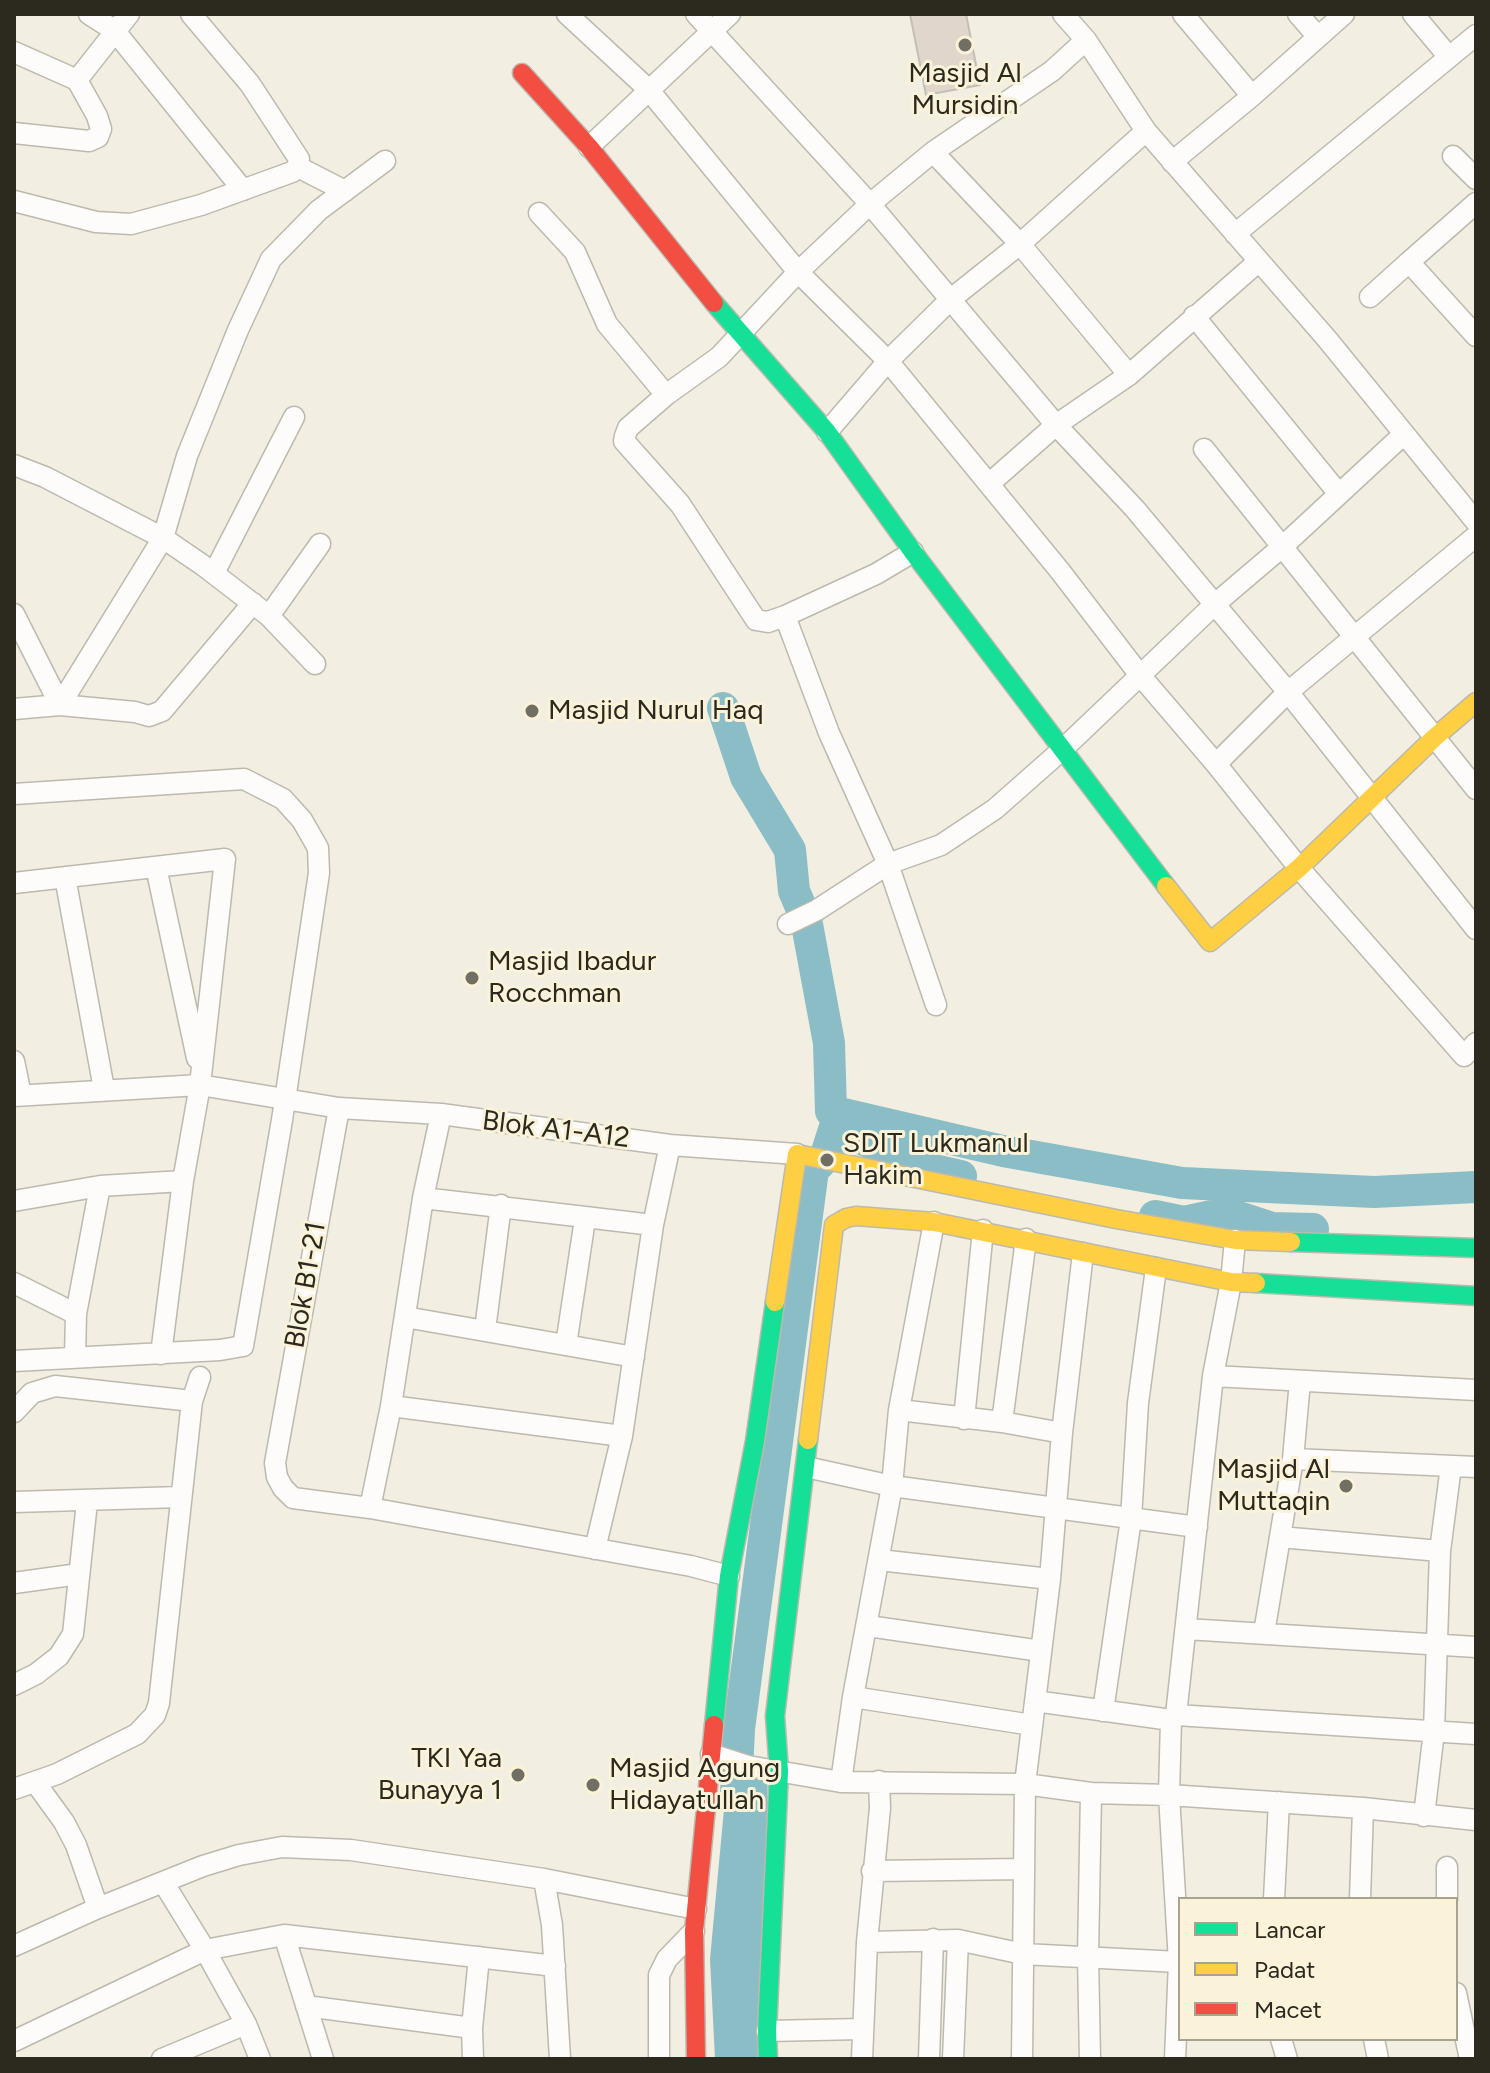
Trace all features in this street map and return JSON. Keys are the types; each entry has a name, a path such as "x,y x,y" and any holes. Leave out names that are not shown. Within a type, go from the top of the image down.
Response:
{"street":[{"path":"89,14 114,30 243,190"},
{"path":"77,80 129,14"},
{"path":"14,201 96,222 131,224 243,190 298,167 299,159 250,84 191,14"},
{"path":"567,14 648,89 798,272 888,361 990,483 1139,674 1299,868 1464,1056 1476,1043"},
{"path":"696,14 870,204 1056,425 1135,509 1288,692 1476,929"},
{"path":"589,147 730,14"},
{"path":"1063,14 1086,40 1146,131 1259,261 1476,522"},
{"path":"1183,14 1252,96"},
{"path":"1298,14 1318,37"},
{"path":"1172,162 1344,14"},
{"path":"1413,14 1449,57"},
{"path":"1235,234 1476,35"},
{"path":"913,552 876,574 785,616 768,622 756,620 680,504 624,441 628,428 666,395 719,357 738,333 798,272 870,204 933,152 1052,71 1086,40"},
{"path":"14,52 77,80 101,129 98,137 89,141 14,133"},
{"path":"522,73 589,147 738,333 827,432 913,552 1210,942 1299,868 1371,797 1476,702"},
{"path":"827,432 888,361 951,299 1020,244 1146,131"},
{"path":"933,152 1020,244 1129,375"},
{"path":"1453,156 1476,179"},
{"path":"60,705 163,538 187,456 238,330 271,259 319,210 385,161"},
{"path":"298,167 345,191"},
{"path":"1370,297 1476,203"},
{"path":"539,213 575,252 607,324 666,395"},
{"path":"990,483 1056,425 1129,375 1259,261"},
{"path":"1409,262 1476,336"},
{"path":"1194,316 1339,494"},
{"path":"214,573 294,417"},
{"path":"801,918 888,864 941,845 995,809 1063,749 1215,604 1282,547 1404,434"},
{"path":"1204,449 1476,789"},
{"path":"14,465 45,477 163,538 261,610 315,664"},
{"path":"1216,764 1288,692 1357,638 1476,536"},
{"path":"14,709 60,705 149,716 162,711 261,610 320,544"},
{"path":"14,614 60,705"},
{"path":"785,616 829,733 888,864 936,1005"},
{"path":"14,794 244,779 283,799 302,820 318,848 319,873 243,1346 161,1354 14,1361"},
{"path":"14,784 44,792"},
{"path":"14,883 225,859 200,1079 183,1181 161,1354"},
{"path":"156,867 200,1079"},
{"path":"65,877 104,1089"},
{"path":"14,1061 17,1095"},
{"name":"Blok A1-A12","path":"17,1095 200,1079 339,1108 441,1114 670,1145 797,1154"},
{"name":"Blok B1-21","path":"339,1108 275,1463 277,1477 293,1498 370,1508"},
{"path":"441,1114 423,1198 391,1406 370,1508 691,1566 729,1576"},
{"path":"595,1549 622,1436 653,1225 670,1145"},
{"path":"696,2059 694,1931 716,1755 729,1576 755,1441 797,1154 1116,1219 1235,1247 1476,1248"},
{"path":"14,1201 100,1186 183,1181"},
{"path":"75,1357 76,1314 100,1186"},
{"path":"423,1198 653,1225"},
{"path":"485,1330 501,1205"},
{"path":"768,2059 779,1771 775,1716 834,1225 856,1216 934,1222 1156,1268 1232,1279 1476,1296"},
{"path":"566,1345 585,1219"},
{"path":"841,1782 853,1697 892,1486 899,1410 934,1222"},
{"path":"964,1419 983,1230"},
{"path":"1002,1422 1026,1239"},
{"path":"1178,1945 1169,1795 1174,1718 1213,1376 1232,1279 1235,1247"},
{"path":"1022,2059 1025,1784 1050,1579 1062,1433 1083,1253"},
{"path":"1103,1711 1131,1519 1138,1403 1156,1268"},
{"path":"14,1283 76,1314"},
{"path":"405,1317 634,1357"},
{"path":"1213,1376 1476,1390"},
{"path":"14,1789 57,1774 137,1734 155,1715 159,1703 192,1401 200,1377"},
{"path":"1264,1633 1293,1459 1300,1381"},
{"path":"14,1412 32,1393 55,1386 192,1401"},
{"path":"391,1406 622,1436"},
{"path":"899,1410 1002,1422 1062,1433"},
{"path":"1293,1459 1476,1467"},
{"path":"1424,1816 1434,1731 1440,1551 1451,1466"},
{"path":"806,1467 892,1486 1197,1527"},
{"path":"14,1502 181,1497"},
{"path":"14,1685 36,1674 59,1656 73,1634 87,1502"},
{"path":"1280,1537 1440,1551"},
{"path":"879,1560 1050,1579"},
{"path":"15,1584 79,1574"},
{"path":"868,1626 1041,1651"},
{"path":"1186,1629 1476,1647"},
{"path":"853,1697 1032,1725"},
{"path":"1035,1701 1174,1718 1476,1734"},
{"path":"716,1755 748,1766 841,1782 1025,1784 1091,1793 1279,1802 1476,1820"},
{"path":"862,2059 872,1871 880,1808 879,1781"},
{"path":"35,1782 64,1822 76,1845 98,1908"},
{"path":"1090,2059 1091,1793"},
{"path":"1274,1897 1279,1802"},
{"path":"1360,1897 1363,1808"},
{"path":"14,1946 163,1882 239,1855 282,1847 351,1850 544,1879 696,1909"},
{"path":"1447,1867 1447,1897"},
{"path":"872,1871 1024,1869"},
{"path":"544,1879 546,1902 552,1919 560,2059"},
{"path":"163,1882 246,2024 260,2059"},
{"path":"659,2059 659,1975 667,1959 694,1931"},
{"path":"14,2041 205,1950 284,1935 555,1966"},
{"path":"284,1935 323,2059"},
{"path":"929,2059 933,1939"},
{"path":"867,1942 958,1940 1023,1954 1178,1962"},
{"path":"953,2059 958,1940"},
{"path":"473,2059 472,2028 479,1957"},
{"path":"1175,2059 1178,1986"},
{"path":"1458,2002 1470,2059"},
{"path":"306,2006 472,2028"},
{"path":"162,2059 246,2024"},
{"path":"767,2031 862,2029"}],"water":[{"path":"729,1756 768,1763 763,2059 715,2059 710,1959"}],"building":[{"path":"910,14 966,14 980,85 926,95"}],"waterway":[{"path":"723,708 746,777 790,850 794,891 806,919 829,1043 831,1111 1003,1151 1182,1183 1374,1192 1476,1187"},
{"path":"736,1794 739,1729 813,1170 825,1158 835,1127 930,1169 961,1176"},
{"path":"1155,1216 1184,1222 1226,1213 1272,1228 1313,1229"}],"traffic: fast":[{"path":"714,303 827,432 913,552 1166,886"},
{"path":"1291,1242 1476,1248"},
{"path":"1256,1283 1476,1296"},
{"path":"714,1725 729,1576 755,1441 775,1302"},
{"path":"768,2059 779,1771 775,1716 808,1440"}],"traffic: slow":[{"path":"1166,886 1210,942 1299,868 1434,738 1476,702"},
{"path":"775,1302 797,1154 1116,1219 1235,1240 1291,1242"},
{"path":"808,1440 834,1225 846,1218 856,1216 934,1222 1231,1282 1256,1283"}],"traffic: jam":[{"path":"522,73 589,147 714,303"},
{"path":"696,2059 694,1931 714,1725"}],"place":[{"name":"Masjid Al Mursidin","path":"965,45"},
{"name":"Masjid Nurul Haq","path":"532,711"},
{"name":"Masjid Ibadur Rocchman","path":"472,978"},
{"name":"SDIT Lukmanul Hakim","path":"827,1160"},
{"name":"Masjid Al Muttaqin","path":"1346,1486"},
{"name":"TKI Yaa Bunayya 1","path":"518,1775"},
{"name":"Masjid Agung Hidayatullah","path":"593,1785"}]}
